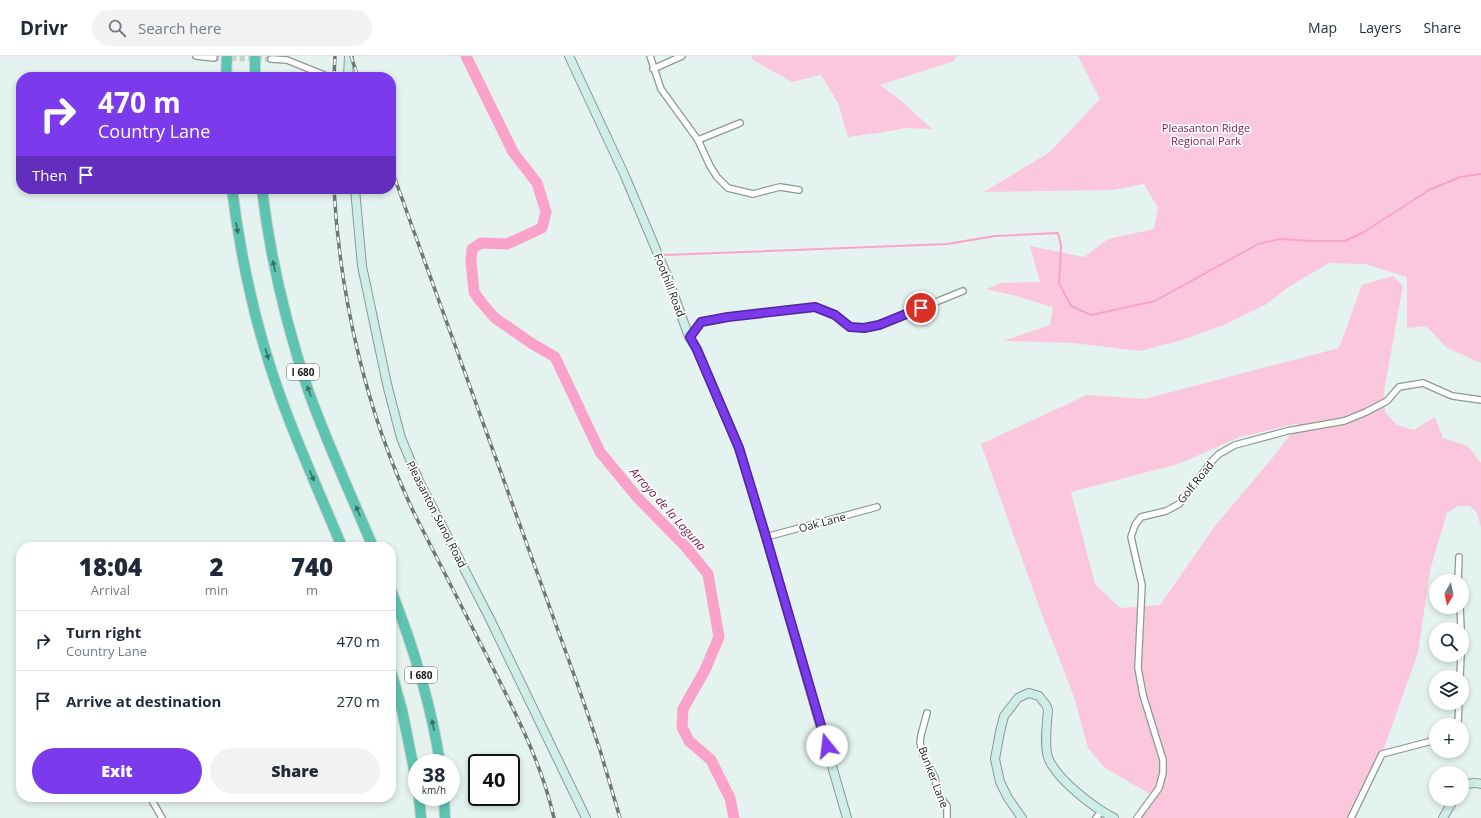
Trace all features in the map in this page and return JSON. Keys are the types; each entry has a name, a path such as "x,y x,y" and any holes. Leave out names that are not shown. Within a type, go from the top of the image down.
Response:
{"highway":[{"path":"226,72 227,56"},
{"path":"255,56 255,72"},
{"name":"I 680","path":"233,194 244,269 268,358 282,400 340,542"},
{"name":"I 680","path":"263,194 272,261 296,350 309,391 326,436 371,542"},
{"name":"I 680","path":"396,602 404,622 429,706 438,754"},
{"name":"I 680","path":"396,689 411,754"},
{"path":"420,806 421,818"},
{"path":"444,806 445,818"}],"street":[{"path":"196,56 214,58"},
{"path":"348,72 349,56"},
{"name":"Foothill Road","path":"569,56 630,189 668,278 690,337 739,448 848,818"},
{"path":"650,56 653,69 661,89 698,140 710,166 717,177 728,188 753,194 780,187 799,190"},
{"path":"653,69 682,56"},
{"path":"271,59 287,60 317,72"},
{"path":"698,140 740,123"},
{"name":"Pleasanton Sunol Road","path":"355,194 363,274 387,384 401,438 419,480 494,626 586,818"},
{"path":"690,337 701,322 728,317 815,307 835,315 850,327 864,328 879,325 963,292"},
{"name":"Golf Road","path":"1137,818 1159,788 1163,773 1162,760 1143,695 1138,668 1142,585 1131,537 1134,525 1141,517 1166,511 1179,504 1213,460 1219,454 1235,445 1287,431 1344,421 1387,401 1399,386 1423,383 1451,395 1481,400"},
{"name":"Oak Lane","path":"766,537 877,507"},
{"path":"1459,574 1460,557"},
{"path":"1022,818 1008,798 1000,782 995,758 1004,716 1018,698 1029,693 1039,696 1048,710 1047,748 1048,757 1052,764 1098,815 1114,818"},
{"name":"Bunker Lane","path":"927,714 920,742 922,752 936,778 938,794 947,806 947,818"},
{"path":"1350,818 1382,754 1429,742"},
{"path":"1469,784 1481,784"},
{"path":"153,802 162,818"},
{"path":"1443,818 1450,806"}],"green space":[{"path":"751,56 956,56 954,61 880,85 899,99 932,129 905,128 848,137 838,103 821,75 792,82 753,60"},
{"name":"Pleasanton Ridge Regional Park","path":"1078,56 1481,56 1481,363 1447,348 1426,326 1407,328 1407,277 1365,264 1329,263 1290,286 1265,305 1224,325 1182,340 1140,351 1073,343 1003,341 1050,325 1053,307 986,289 1001,283 1040,282 1030,246 1084,257 1108,239 1154,229 1158,208 1144,184 1113,190 984,192 1050,152 1100,99"},
{"path":"1393,276 1403,286 1384,391 1385,412 1397,425 1414,430 1435,417 1443,438 1468,446 1481,463 1481,527 1477,513 1470,506 1458,506 1447,513 1429,574 1418,653 1374,776 1356,818 1141,818 1155,797 1105,768 1088,748 1074,697 1040,609 981,444 1087,395 1145,399 1339,348 1362,285","holes":["1299,423 1273,457 1215,526 1160,605 1120,608 1095,584 1071,492 1178,464 1240,437"]}],"waterway":[{"name":"Arroyo de la Laguna","path":"466,56 513,152 537,183 546,212 542,228 507,244 481,243 472,249 471,261 474,292 495,318 531,343 555,357 600,452 637,497 685,546 708,574 719,637 705,670 683,709 682,727 689,741 711,760 730,798 734,818"},
{"path":"665,255 947,244 995,236 1058,233 1061,246 1059,283 1071,306 1091,315 1155,301 1258,244 1280,239 1345,241 1364,232 1429,190 1460,177 1481,174"}],"tunnel":[{"path":"214,58 271,59"}],"railway":[{"path":"334,72 335,56"},
{"path":"351,56 356,72"},
{"path":"396,182 577,683 600,750 620,818"},
{"path":"334,194 342,272 350,314 359,356 383,437 398,477 415,515 520,723 543,779 554,818"}],"route":[{"path":"827,746 739,448 690,337 701,322 728,317 792,311 815,307 835,315 850,327 864,328 879,325 921,308"}]}
